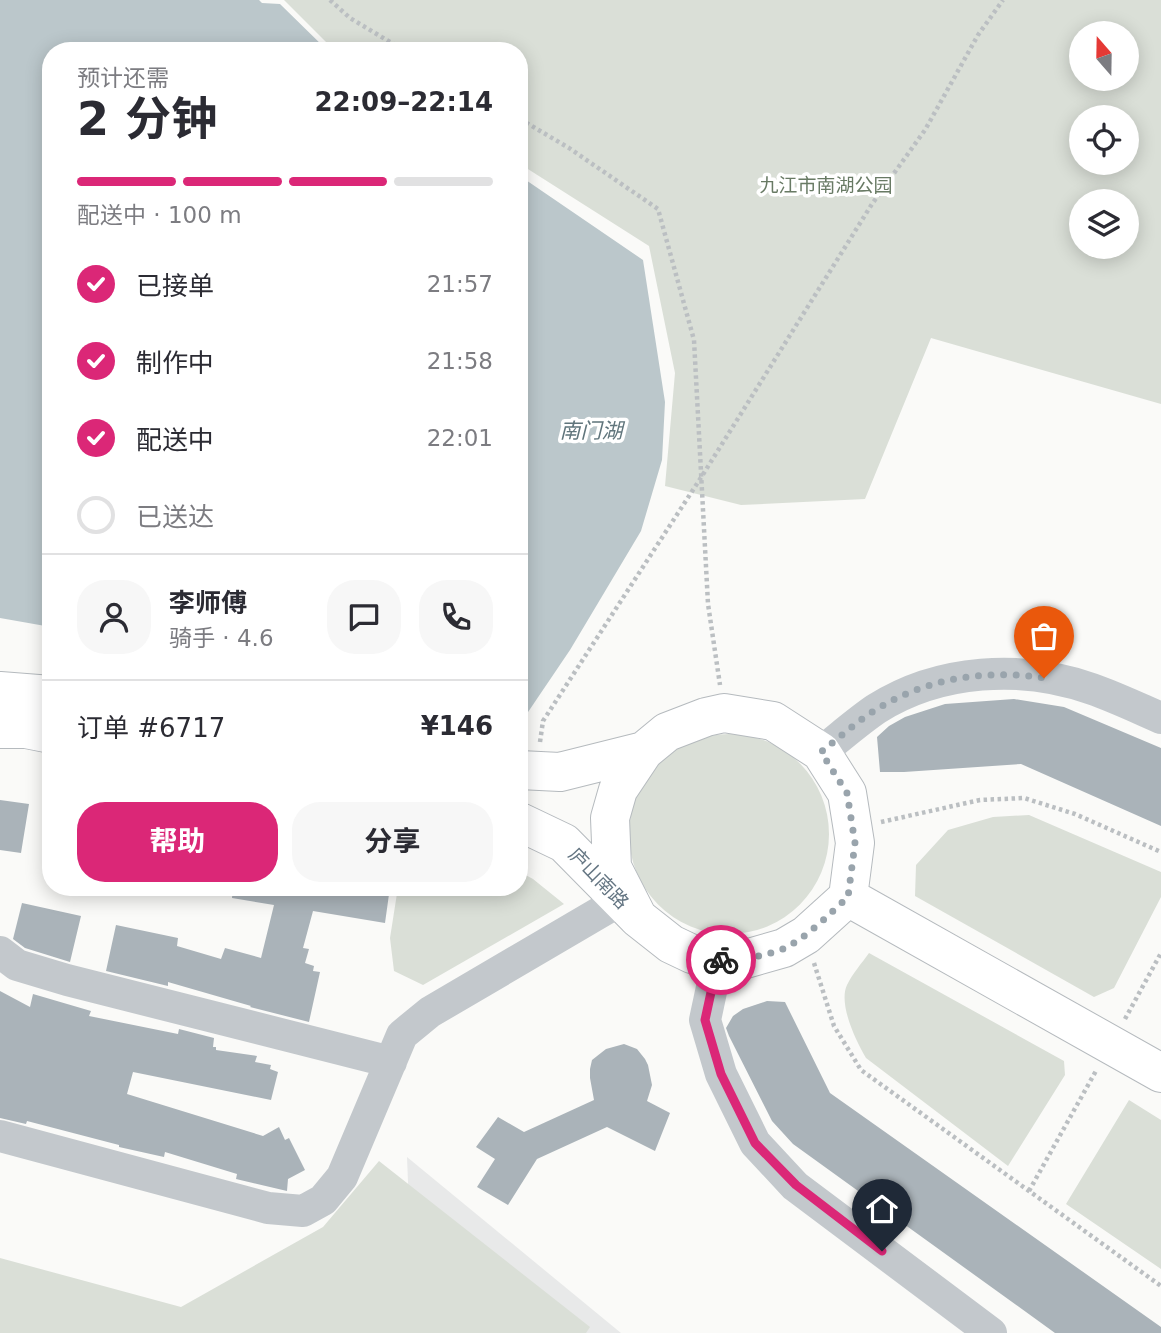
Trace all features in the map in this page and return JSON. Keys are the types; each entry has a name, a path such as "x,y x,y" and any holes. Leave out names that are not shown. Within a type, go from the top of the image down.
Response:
{"main road":[{"path":"0,691 42,694"},
{"path":"724,713 774,721 821,752 847,793 855,843 848,897 806,935 784,948 742,960 718,960 692,954 671,944 629,909 612,867 610,818 618,790 644,751 667,733 706,717 724,713"},
{"path":"0,729 42,732"},
{"path":"529,770 560,772 644,751"},
{"name":"庐山南路","path":"528,826 564,843 629,909"},
{"path":"848,897 1161,1073"}],"street":[{"path":"821,752 876,709 911,691 950,678 991,674 1062,681 1092,688 1161,718"},
{"path":"0,1136 268,1208 303,1211 323,1200 342,1177 402,1035 429,1012 629,909"},
{"path":"0,952 17,965 67,980 391,1062"},
{"path":"718,960 705,1020 721,1074 755,1143 796,1185 991,1333"}],"path":[{"path":"330,0 350,18 390,42"},
{"path":"529,770 542,721 702,476 872,204 925,130 978,35 1003,0"},
{"path":"528,124 569,148 658,209 694,340 708,604 724,713"},
{"path":"852,828 980,800 1024,798 1075,814 1161,852"},
{"path":"806,935 834,1026 861,1070 1161,1286"}],"shaded area":[{"path":"407,1157 621,1333 414,1333"}],"green space":[{"name":"九江市南湖公园","path":"284,0 1161,0 1161,404 931,338 865,499 741,505 665,486 675,373 649,246 528,169 528,42 326,42"},
{"path":"729,734 767,742 784,751 799,764 812,779 821,796 829,834 821,872 812,889 799,904 784,917 767,926 729,934 691,926 674,917 659,904 646,889 637,872 629,834 637,796 646,779 659,764 674,751 691,742"},
{"path":"1029,815 1161,872 1161,897 1114,988 1094,997 915,896 916,865 948,830 993,817"},
{"path":"528,876 564,904 423,985 394,971 390,938 397,896 528,896"},
{"path":"869,953 1064,1061 1065,1075 1008,1166 866,1058 849,1022 845,993 847,985"},
{"path":"1129,1100 1161,1120 1161,1269 1066,1204"},
{"path":"379,1161 590,1327 586,1333 0,1333 0,1258 181,1307 323,1227"}],"water":[{"path":"0,0 259,0 262,3 280,4 319,42 42,42 42,625 0,618"},
{"name":"南门湖","path":"528,181 643,260 665,402 662,460 641,531 570,650 528,712"}],"building":[{"path":"1014,699 1064,707 1161,748 1161,826 1021,764 880,772 877,737 905,717 945,704"},
{"path":"0,800 29,804 21,853 0,850"},
{"path":"389,896 385,923 313,911 303,948 309,949 305,963 314,966 313,971 320,972 309,1022 168,982 168,986 106,971 116,925 178,938 177,946 221,959 225,948 261,958 274,905 232,898"},
{"path":"22,903 81,916 70,962 25,948 13,939"},
{"path":"0,991 30,1007 33,994 91,1011 89,1016 178,1034 179,1029 214,1038 213,1047 216,1047 216,1050 257,1056 255,1062 271,1065 270,1069 278,1072 271,1100 133,1072 127,1094 263,1136 279,1127 285,1140 289,1138 305,1170 288,1179 287,1191 236,1179 237,1174 165,1152 164,1157 27,1121 26,1124 0,1118"},
{"path":"767,1001 785,1002 830,1093 1161,1327 1161,1333 1055,1333 793,1144 772,1121 726,1028 733,1016 743,1009"},
{"path":"624,1044 637,1049 648,1065 652,1085 647,1101 670,1113 655,1151 607,1127 537,1159 508,1205 477,1187 495,1159 476,1147 498,1117 524,1132 594,1100 590,1078 592,1060 606,1049"}],"way so far":[{"path":"721,960 742,960 784,948 806,935 848,897 855,843 847,793 821,752 876,709 911,691 950,678 991,674 1044,678"}],"route":[{"path":"721,960 718,960 705,1020 721,1074 755,1143 796,1185 882,1251"}]}
